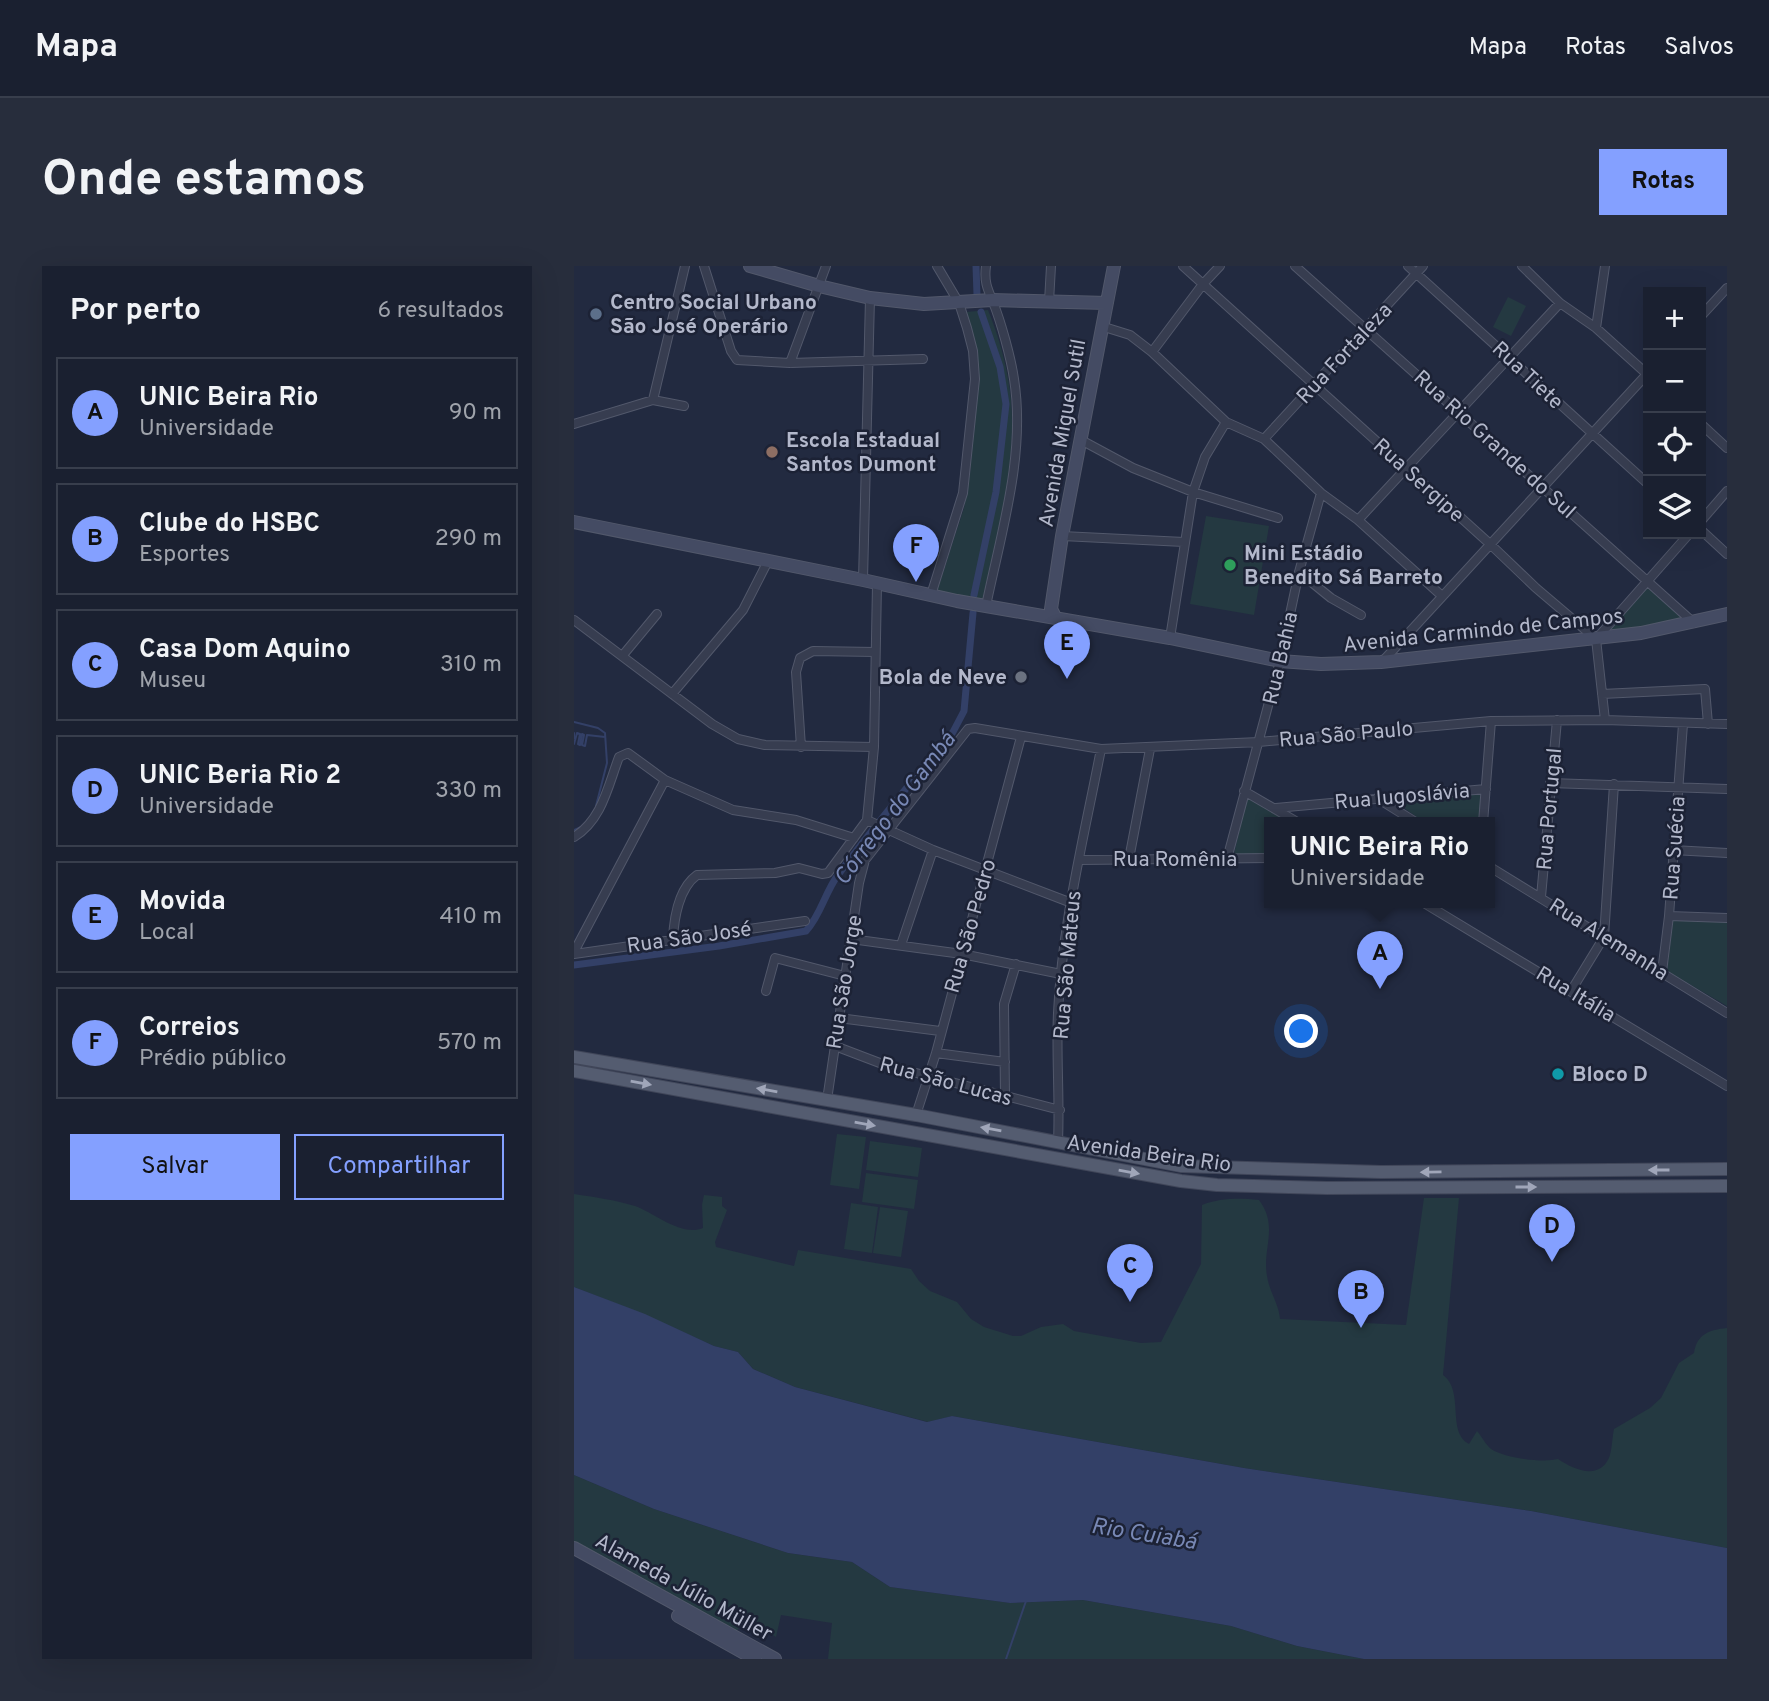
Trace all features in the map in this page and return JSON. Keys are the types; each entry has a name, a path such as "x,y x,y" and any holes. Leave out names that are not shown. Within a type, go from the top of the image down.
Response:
{"main road":[{"path":"750,266 870,298 924,304 992,300 1107,303"},
{"name":"Avenida Miguel Sutil","path":"1050,617 1062,536 1114,266"},
{"name":"Avenida Carmindo de Campos","path":"574,522 986,606 1170,638 1280,661 1321,664 1381,662 1641,634 1727,614"},
{"name":"Avenida Beira Rio","path":"574,1057 1058,1141 1181,1166 1332,1171 1727,1169"},
{"name":"Avenida Beira Rio","path":"574,1071 1181,1181 1217,1185 1327,1188 1727,1186"},
{"path":"901,1131 900,1125 913,1115"},
{"path":"1010,1149 1048,1150 1058,1141"},
{"path":"1307,1187 1315,1180 1313,1170"},
{"path":"1617,1170 1620,1177 1618,1186"},
{"path":"1327,1188 1324,1179 1332,1171"},
{"name":"Alameda Júlio Müller","path":"574,1548 775,1659"},
{"name":"Alameda Júlio Müller","path":"574,1558 755,1659"}],"street":[{"path":"653,400 685,266"},
{"path":"705,266 731,351 737,360 790,363 923,359"},
{"path":"790,363 826,266"},
{"path":"931,595 963,493 975,379 973,351 959,303 937,266"},
{"path":"986,266 985,283 1014,378 1018,427 1008,498 986,606"},
{"path":"1049,302 1051,266"},
{"name":"Rua Sergipe","path":"1183,266 1595,639"},
{"path":"1152,352 1203,284 1220,266"},
{"name":"Rua Rio Grande do Sul","path":"1295,266 1694,623"},
{"name":"Rua Tiete","path":"1408,266 1643,480"},
{"name":"Rua Fortaleza","path":"1264,439 1423,266"},
{"path":"1522,266 1560,303 1596,328 1643,370"},
{"path":"1596,328 1605,266"},
{"path":"1706,311 1727,288"},
{"path":"863,580 870,298"},
{"path":"1358,520 1560,303"},
{"path":"1101,326 1130,335 1152,352 1226,422 1264,439 1321,493 1358,520 1442,596"},
{"path":"1381,662 1643,379"},
{"path":"574,424 653,400 684,406"},
{"path":"1170,638 1192,492 1205,457 1226,422"},
{"path":"1706,428 1726,444"},
{"path":"1081,440 1133,468 1192,492 1278,518"},
{"path":"1706,515 1727,491"},
{"name":"Rua Bahia","path":"1259,742 1299,572 1321,493"},
{"path":"1706,535 1727,554"},
{"path":"1062,536 1184,542"},
{"path":"1605,720 1595,639 1685,539"},
{"path":"672,694 743,610 768,561"},
{"path":"1299,572 1331,598 1362,615"},
{"path":"673,939 673,928 683,894 697,875 775,873 799,868 826,874 868,820 874,747 877,584"},
{"path":"623,654 657,614"},
{"path":"574,620 623,654 718,728 738,739 751,744 801,747 874,747"},
{"path":"801,747 796,672 800,658 813,651 875,652"},
{"path":"1602,694 1704,690 1709,724"},
{"name":"Rua Portugal","path":"1541,897 1557,720"},
{"name":"Rua São Paulo","path":"968,729 1101,749 1150,749 1491,721 1605,720 1727,724"},
{"path":"1484,817 1491,721"},
{"name":"Rua Suécia","path":"1662,972 1669,916 1683,724"},
{"name":"Rua São Jorge","path":"827,1100 864,860 885,830 968,729"},
{"name":"Rua São Pedro","path":"913,1115 930,1077 940,1031 986,872 1021,737"},
{"path":"1227,859 1259,742"},
{"name":"Rua São Mateus","path":"1058,1141 1058,1014 1061,974 1069,902 1080,860 1101,749"},
{"path":"1129,859 1150,749"},
{"path":"574,837 586,830 594,818 603,803 620,757 628,753 664,780 733,810 796,820 854,838"},
{"path":"574,953 664,780"},
{"path":"1550,783 1727,789"},
{"path":"1571,991 1604,937 1614,784"},
{"name":"Rua Iugoslávia","path":"1276,808 1486,789"},
{"path":"1244,791 1290,817"},
{"path":"1377,798 1407,817"},
{"path":"868,820 885,830 986,872 1069,902"},
{"path":"901,945 933,850"},
{"path":"1673,850 1727,853"},
{"name":"Rua Romênia","path":"1080,860 1264,858"},
{"name":"Rua Alemanha","path":"1495,870 1727,1013"},
{"name":"Rua Itália","path":"1432,908 1726,1086"},
{"path":"1669,916 1727,918"},
{"name":"Rua São José","path":"574,953 805,921"},
{"path":"851,939 961,954 1061,974"},
{"path":"766,991 775,957 845,976"},
{"path":"1005,1097 1004,1004 1016,964"},
{"path":"839,1018 940,1031"},
{"name":"Rua São Lucas","path":"835,1046 885,1065 1059,1110"},
{"path":"936,1054 1005,1062"},
{"path":"1726,1086 1727,1074"}],"shaded area":[{"path":"1508,297 1526,306 1511,336 1493,327"},
{"path":"988,310 1006,369 1012,406 1012,435 1001,520 982,603 937,591 964,508 970,473 978,379 977,350 966,312"},
{"name":"Mini Estádio Benedito Sá Barreto","path":"1206,516 1269,526 1254,615 1190,604"},
{"path":"1651,587 1683,617 1680,620 1613,632 1611,629 1645,589"},
{"path":"1479,792 1480,817 1417,817 1393,800"},
{"path":"1247,797 1279,817 1264,817 1264,855 1234,854"},
{"path":"1676,919 1727,920 1727,1006 1667,971 1672,922"},
{"path":"837,1134 866,1137 859,1189 830,1185"},
{"path":"870,1141 922,1148 918,1177 866,1170"},
{"path":"866,1173 918,1180 914,1209 862,1202"},
{"path":"574,1194 635,1206 677,1227 695,1230 703,1228 704,1195 722,1197 722,1206 727,1210 715,1242 716,1247 794,1266 798,1250 911,1269 930,1291 957,1302 971,1319 984,1327 1021,1336 1041,1327 1063,1324 1074,1331 1141,1343 1161,1342 1201,1264 1202,1205 1230,1199 1259,1200 1268,1219 1267,1276 1280,1319 1406,1325 1424,1198 1459,1198 1443,1375 1453,1391 1456,1421 1462,1438 1469,1444 1477,1431 1491,1449 1505,1455 1534,1460 1558,1459 1585,1471 1598,1469 1609,1458 1614,1429 1650,1408 1661,1398 1679,1363 1694,1353 1701,1337 1709,1332 1727,1328 1727,1548 1531,1511 1244,1468 952,1416 928,1422 795,1387 753,1369 738,1352 714,1346 574,1287"},
{"path":"851,1203 878,1207 872,1253 844,1249"},
{"path":"880,1207 908,1211 901,1257 873,1253"},
{"path":"574,1475 654,1509 788,1553 852,1562 890,1587 1010,1603 1083,1600 1231,1626 1297,1646 1364,1659 828,1659 832,1623 781,1615 776,1637 746,1619 735,1633 574,1544"}],"water":[{"name":"Rio Cuiabá","path":"574,1287 645,1314 714,1346 738,1352 753,1369 795,1387 927,1422 952,1416 1244,1468 1531,1511 1727,1548 1727,1659 1364,1659 1297,1646 1231,1626 1083,1600 1010,1603 890,1587 852,1562 788,1553 654,1509 574,1475"}],"waterway":[{"name":"Córrego do Gambá","path":"976,266 977,295"},
{"name":"Córrego do Gambá","path":"974,595 996,492 1006,404 1000,367 981,312"},
{"name":"Córrego do Gambá","path":"574,965 719,946 806,931 816,918 838,875 953,732 964,711 973,613"},
{"path":"574,722 598,728 605,733 607,763 596,806"},
{"path":"574,733 574,738"},
{"path":"574,744 577,733 580,734 578,744 580,745 582,734 582,745 585,746 587,735 605,737"},
{"path":"574,830 581,827"},
{"path":"1006,1659 1026,1601"}],"place":[{"name":"Centro Social Urbano São José Operário","path":"596,314"},
{"name":"Escola Estadual Santos Dumont","path":"772,452"},
{"name":"Mini Estádio Benedito Sá Barreto","path":"1230,565"},
{"name":"Correios","path":"916,582"},
{"name":"Bola de Neve","path":"1021,677"},
{"name":"Movida","path":"1067,679"},
{"name":"UNIC Beira Rio","path":"1380,989"},
{"name":"Bloco D","path":"1558,1074"},
{"name":"UNIC Beria Rio 2","path":"1552,1262"},
{"name":"Casa Dom Aquino","path":"1130,1302"},
{"name":"Clube do HSBC","path":"1361,1328"}]}
